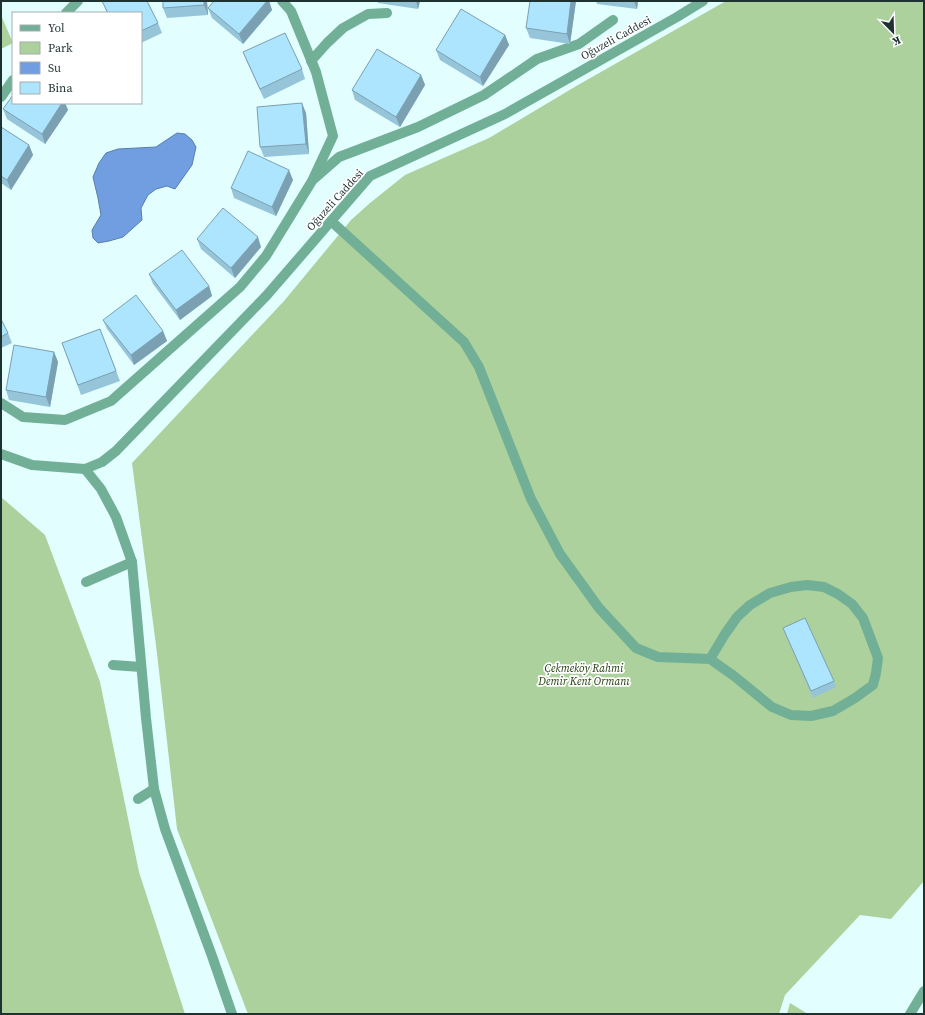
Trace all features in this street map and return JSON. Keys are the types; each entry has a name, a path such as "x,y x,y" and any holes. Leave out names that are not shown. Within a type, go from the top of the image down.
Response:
{"street":[{"path":"67,12 78,1"},
{"path":"1,403 23,417 65,420 111,401 240,287 266,256 312,181 333,136 316,72 291,11 282,1"},
{"name":"Oğuzeli Caddesi","path":"85,469 102,462 116,451 267,295 370,176 505,114 703,1"},
{"path":"311,62 326,43 343,28 368,14 387,13"},
{"path":"312,181 339,157 418,127 484,95 537,59 579,44 613,20"},
{"path":"1,97 12,81"},
{"path":"331,221 464,342 479,368 538,513 560,554 599,608 636,648 658,657 710,659 734,676 772,707 791,715 811,716 834,711 873,685 878,658 863,618 852,604 838,594 824,587 807,585 791,587 770,593 750,605 737,617 710,659"},
{"path":"1,454 32,465 85,469 101,489 116,517 132,562 154,789 165,829 232,1014"},
{"path":"86,582 132,562"},
{"path":"113,665 141,667"},
{"path":"138,799 154,789"},
{"path":"910,1014 924,990"}],"green space":[{"name":"Çekmeköy Rahmi Demir Kent Ormanı","path":"726,1 924,1 924,881 891,919 860,915 785,995 779,1014 248,1014 177,829 156,645 132,463 284,301 351,220 405,175 489,138 578,85"},
{"path":"1,15 12,44 1,49"},
{"path":"1,497 45,535 100,682 139,872 185,1014 1,1014"},
{"path":"790,1003 808,1014 787,1014"}],"water":[{"path":"177,133 185,134 192,140 196,147 192,165 175,189 167,186 156,189 148,195 141,208 142,220 123,237 98,243 93,238 92,230 101,215 93,177 99,163 106,153 118,149 156,147"}],"building":[{"path":"102,1 147,1 158,23 142,31 142,12 108,12"},
{"path":"163,1 204,1 204,5 163,8"},
{"path":"214,1 267,1 239,34 208,8"},
{"path":"530,1 571,1 567,34 526,28"},
{"path":"461,9 505,35 480,77 436,50"},
{"path":"285,33 302,69 260,89 243,52"},
{"path":"377,49 421,75 396,117 352,90"},
{"path":"12,96 12,104 61,104 42,134 3,109"},
{"path":"302,103 306,144 260,147 257,107"},
{"path":"1,127 29,145 7,180 1,176"},
{"path":"248,151 289,170 272,207 231,188"},
{"path":"223,208 258,237 231,268 197,239"},
{"path":"182,250 209,286 176,310 149,274"},
{"path":"136,295 163,331 131,355 103,320"},
{"path":"1,319 8,333 1,337"},
{"path":"100,329 116,371 78,385 62,343"},
{"path":"14,345 54,352 46,397 6,390"},
{"path":"805,618 834,681 811,691 783,628"}]}
